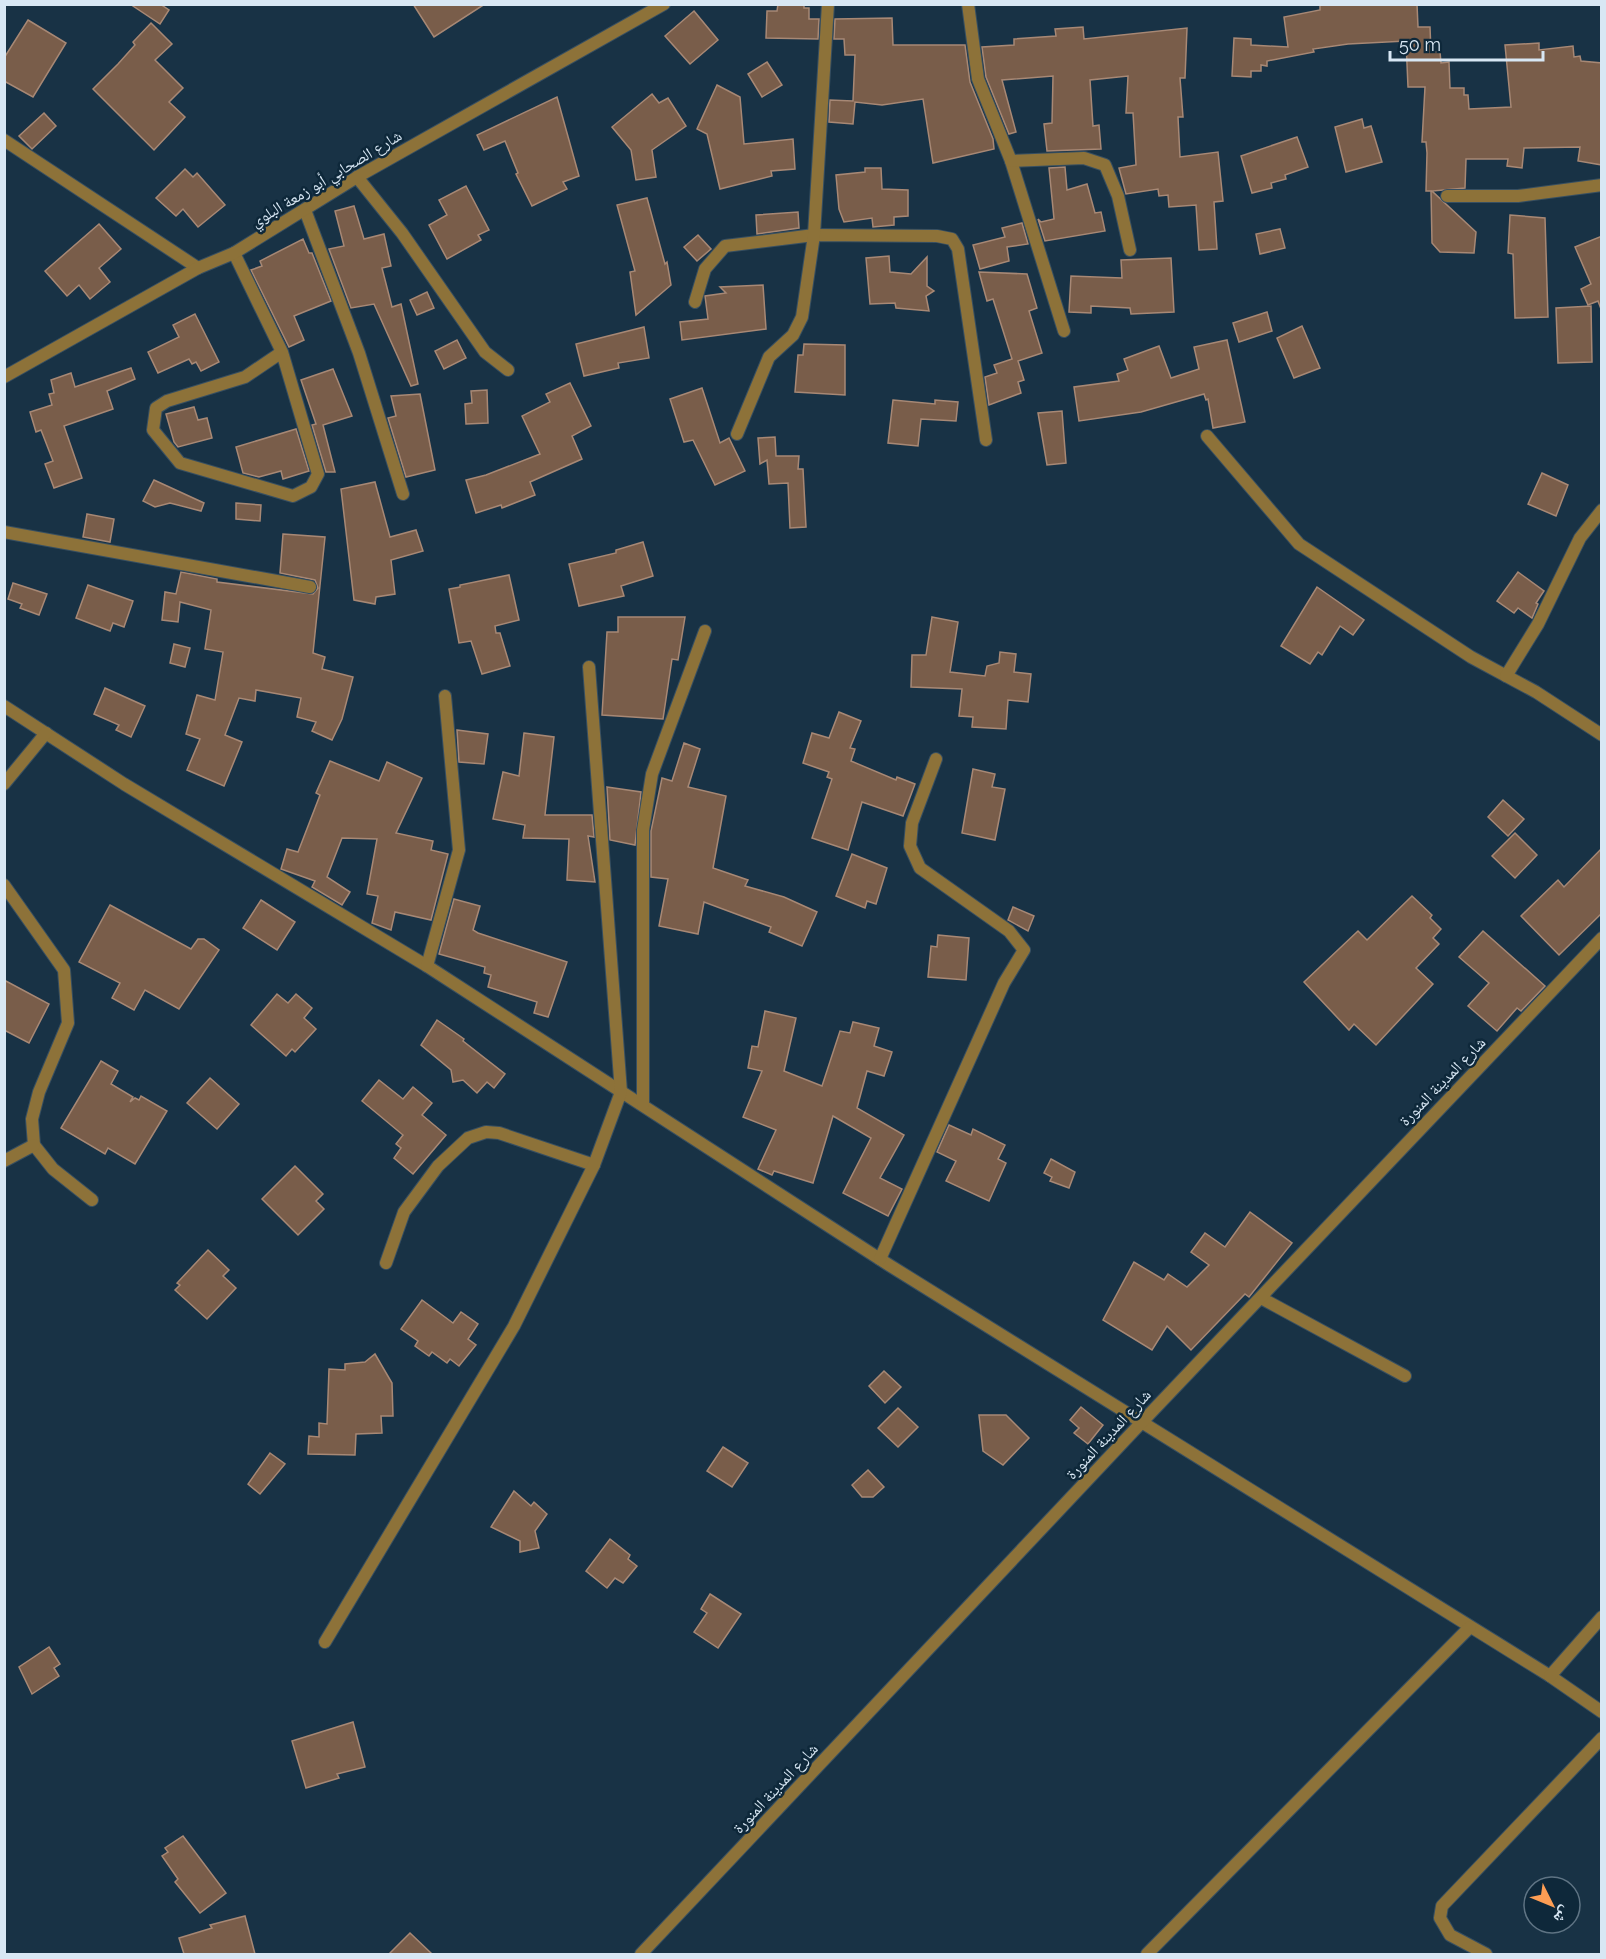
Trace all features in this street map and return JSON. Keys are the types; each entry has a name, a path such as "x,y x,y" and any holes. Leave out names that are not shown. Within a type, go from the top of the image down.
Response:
{"street":[{"name":"شارع الصحابي أبو زمعة البلوي","path":"4,377 198,268 234,253 357,177 664,4"},
{"path":"737,434 769,357 794,335 802,317 814,235 828,4"},
{"path":"968,4 978,79 1011,161 1064,331"},
{"path":"4,140 198,268"},
{"path":"1011,161 1084,158 1105,165 1118,196 1130,250"},
{"path":"357,177 402,233 485,352 507,370"},
{"path":"1447,196 1518,196 1602,185"},
{"path":"305,210 359,353 403,494"},
{"path":"695,302 705,268 725,246 814,235 937,236 952,239 958,249 986,440"},
{"path":"234,253 282,352 318,474 311,487 293,496 180,463 153,430 156,408 167,401 244,377 282,352"},
{"path":"1207,436 1299,544 1471,657 1536,692 1602,735"},
{"path":"1506,676 1538,624 1580,538 1602,510"},
{"path":"4,532 310,587"},
{"path":"643,1106 643,830 652,774 705,631"},
{"path":"325,1642 514,1326 594,1165 621,1092 589,667"},
{"path":"427,966 459,850 445,696"},
{"path":"4,706 124,784 427,966 880,1259 1550,1676 1602,1712"},
{"path":"4,784 46,733"},
{"path":"880,1259 1004,983 1024,950 1009,931 920,868 910,846 912,823 936,759"},
{"path":"4,885 64,970 68,1023 39,1092 32,1119 33,1145 53,1170 92,1200"},
{"name":"شارع المدينة المنورة","path":"641,1954 1602,938"},
{"path":"386,1263 404,1212 438,1166 468,1138 486,1132 499,1133 594,1165"},
{"path":"4,1161 33,1145"},
{"path":"1261,1298 1405,1376"},
{"path":"1550,1676 1602,1617"},
{"path":"1147,1954 1470,1626"},
{"path":"1486,1954 1450,1935 1440,1918 1442,1906 1602,1738"}],"building":[{"path":"130,4 160,4 169,10 160,24"},
{"path":"413,4 485,4 434,37"},
{"path":"778,4 804,4 804,8 809,8 809,19 819,19 818,39 766,38 767,11 777,11"},
{"path":"1320,4 1417,4 1418,27 1430,27 1431,52 1440,52 1441,63 1449,62 1450,88 1464,88 1464,95 1468,95 1469,109 1511,107 1505,45 1539,43 1539,50 1573,46 1574,57 1580,56 1581,61 1602,63 1602,165 1578,161 1580,147 1524,148 1522,168 1507,166 1508,159 1466,159 1465,188 1432,191 1476,232 1474,253 1440,252 1432,243 1431,191 1426,191 1427,153 1426,142 1422,142 1425,87 1408,87 1406,41 1348,44 1313,49 1314,52 1267,61 1267,66 1261,65 1261,71 1251,71 1251,77 1232,76 1234,38 1251,39 1251,45 1288,47 1284,17 1320,10"},
{"path":"694,11 718,40 690,64 665,36"},
{"path":"892,18 893,45 965,45 970,82 993,139 994,149 933,163 923,99 882,105 855,102 853,124 829,122 830,100 853,101 855,55 845,55 844,39 834,39 835,19"},
{"path":"28,20 66,43 33,97 4,81 4,58"},
{"path":"151,23 172,44 155,60 183,88 169,102 185,117 154,150 93,89 135,45 133,42"},
{"path":"1083,27 1084,39 1187,28 1185,78 1180,78 1183,117 1178,117 1180,157 1218,152 1223,201 1214,202 1217,249 1199,250 1196,205 1169,207 1168,195 1159,196 1158,189 1126,194 1119,168 1136,165 1133,113 1126,113 1128,76 1090,80 1093,126 1099,125 1101,149 1047,151 1044,124 1052,123 1053,76 1002,80 1016,132 1009,134 986,77 982,47 1014,45 1014,39 1056,36 1055,29"},
{"path":"767,62 782,85 762,97 748,74"},
{"path":"717,85 740,97 744,144 793,139 795,169 771,171 772,176 720,189 707,134 697,129"},
{"path":"652,94 659,103 668,98 686,126 652,150 656,177 636,180 631,150 612,127"},
{"path":"557,97 579,176 563,182 567,189 532,206 516,174 518,173 505,141 484,150 477,135"},
{"path":"44,113 56,126 32,149 19,136"},
{"path":"1362,119 1364,128 1371,126 1382,162 1346,172 1335,127"},
{"path":"1297,137 1308,167 1285,175 1286,179 1271,183 1272,188 1252,193 1241,156"},
{"path":"1065,167 1067,190 1087,184 1095,213 1101,212 1105,231 1045,241 1038,219 1041,222 1054,219 1049,168"},
{"path":"865,168 881,168 882,189 908,190 908,216 894,217 894,225 873,227 872,218 844,222 839,209 836,175 865,172"},
{"path":"185,169 193,177 197,173 225,205 198,227 183,209 176,216 156,198"},
{"path":"466,186 489,230 478,235 481,240 447,259 429,225 447,215 439,200"},
{"path":"647,198 665,264 667,262 671,285 636,315 630,272 635,271 617,205"},
{"path":"354,206 364,239 384,234 391,266 382,268 392,307 401,304 418,384 411,386 374,304 351,308 329,249 344,246 335,211"},
{"path":"798,212 799,228 757,234 756,215"},
{"path":"1510,215 1545,218 1548,317 1515,318 1513,254 1508,253"},
{"path":"1022,223 1028,244 1007,247 1009,261 980,269 973,245 1005,237 1002,228"},
{"path":"99,224 121,249 99,268 110,282 90,299 79,285 67,296 45,271"},
{"path":"1280,229 1285,248 1260,254 1256,234"},
{"path":"698,235 711,249 697,261 684,247"},
{"path":"1602,236 1601,309 1598,301 1588,305 1581,289 1591,284 1575,247"},
{"path":"303,239 309,253 312,253 331,301 294,316 304,340 289,347 251,270 262,266 260,261"},
{"path":"889,256 890,272 911,274 927,257 927,286 934,291 926,296 929,311 896,308 895,303 870,304 866,258"},
{"path":"1171,258 1174,312 1131,314 1130,308 1091,306 1091,313 1069,312 1071,276 1122,278 1121,260"},
{"path":"979,272 1027,274 1037,308 1029,311 1042,353 1018,361 1024,380 1018,382 1021,393 989,405 985,377 997,373 994,365 1012,359 993,299 987,301"},
{"path":"763,285 766,329 682,340 680,322 708,319 705,296 726,293 720,287"},
{"path":"427,292 434,308 417,315 410,300"},
{"path":"1591,306 1592,362 1558,363 1556,308"},
{"path":"1267,312 1272,331 1239,342 1233,323"},
{"path":"195,314 219,362 201,371 196,362 192,364 189,359 158,373 148,352 179,337 173,325"},
{"path":"1302,326 1320,368 1294,378 1277,338"},
{"path":"644,327 649,358 618,363 619,368 584,376 576,344"},
{"path":"457,340 466,358 444,369 435,351"},
{"path":"1227,340 1245,422 1213,428 1208,399 1206,400 1204,394 1141,412 1079,421 1074,387 1119,381 1117,374 1128,370 1124,359 1159,346 1171,378 1199,369 1194,347"},
{"path":"804,344 845,345 845,395 795,392 798,355 803,355"},
{"path":"131,368 135,379 107,391 113,409 64,426 82,478 54,488 45,464 53,461 41,430 36,432 30,412 52,405 49,394 54,393 51,380 71,373 75,387"},
{"path":"333,369 352,416 323,425 335,472 326,472 312,425 316,424 301,380"},
{"path":"570,383 591,426 572,436 582,459 530,482 535,495 502,508 501,505 476,513 466,480 486,475 540,454 522,416 550,402 546,394"},
{"path":"702,388 720,443 729,438 745,471 715,485 693,440 684,442 670,399"},
{"path":"487,390 488,423 466,424 465,404 472,403 471,391"},
{"path":"420,394 435,470 406,477 388,418 396,416 391,396"},
{"path":"893,400 935,404 935,400 958,402 956,421 921,419 918,446 888,443"},
{"path":"194,407 198,420 207,418 212,438 178,447 174,442 166,414"},
{"path":"1062,411 1066,463 1047,465 1038,413"},
{"path":"296,429 309,471 283,479 281,471 259,477 243,473 236,447"},
{"path":"775,437 776,456 799,456 798,469 803,469 806,527 790,528 788,483 769,484 767,460 760,464 758,438"},
{"path":"1542,473 1568,485 1556,516 1528,504"},
{"path":"154,480 204,503 201,511 170,503 155,507 143,501"},
{"path":"375,482 390,537 416,530 423,551 391,560 395,594 376,597 375,604 354,600 341,489"},
{"path":"236,503 261,505 260,521 236,519"},
{"path":"87,514 114,519 110,542 83,537"},
{"path":"283,534 325,537 313,653 325,657 322,669 353,677 342,719 332,740 312,731 316,722 297,717 301,698 256,690 255,701 239,698 225,735 242,742 224,786 187,770 200,739 186,734 197,695 215,700 223,652 205,649 211,610 180,602 178,622 162,620 165,592 176,594 181,572 217,579 217,582 313,594 318,588 315,580 280,573"},
{"path":"643,542 653,576 621,586 624,596 579,606 569,564 616,553 616,550"},
{"path":"1518,572 1544,591 1536,603 1538,604 1532,618 1518,608 1514,613 1497,601"},
{"path":"509,575 519,620 495,626 496,633 500,633 510,666 482,674 471,641 459,643 449,589"},
{"path":"13,583 47,594 39,615 20,608 22,604 8,599"},
{"path":"88,585 133,601 124,627 113,623 110,631 76,618"},
{"path":"1317,587 1364,620 1353,635 1340,626 1322,655 1318,652 1310,664 1281,646"},
{"path":"618,617 685,617 678,660 672,659 663,719 602,715 607,632 618,632"},
{"path":"932,617 958,622 950,672 985,676 987,666 999,663 1000,652 1016,654 1014,672 1031,674 1028,702 1008,700 1006,729 972,727 973,717 959,716 962,689 911,687 912,655 926,655"},
{"path":"174,644 190,648 185,667 170,663"},
{"path":"105,688 145,706 131,737 116,730 119,725 94,714"},
{"path":"839,712 861,721 850,748 855,749 851,761 896,780 897,777 915,784 903,816 862,802 848,850 812,838 832,779 827,777 829,772 803,763 812,733 829,738"},
{"path":"457,730 488,734 484,764 459,762"},
{"path":"524,733 554,737 545,815 592,815 594,837 588,836 595,882 567,880 569,839 523,838 525,825 493,819 503,772 519,776"},
{"path":"684,743 700,749 688,787 726,796 713,868 748,880 745,886 784,897 817,912 802,946 769,932 771,927 704,902 698,934 659,926 668,879 651,877 651,831 662,778 672,781"},
{"path":"330,761 379,781 387,762 422,778 396,833 433,841 431,850 448,854 431,920 395,912 391,930 372,923 378,896 367,894 377,839 342,838 327,877 350,892 342,905 312,887 315,881 281,869 287,849 298,852 320,795 316,793"},
{"path":"973,769 995,774 992,787 1005,789 995,840 962,833"},
{"path":"607,787 641,792 635,845 610,840"},
{"path":"1503,800 1524,819 1508,836 1488,817"},
{"path":"1515,833 1537,855 1515,878 1492,856"},
{"path":"1602,848 1602,913 1559,955 1521,916 1558,880 1564,887"},
{"path":"852,854 887,868 876,904 867,901 865,908 836,896"},
{"path":"1412,896 1432,915 1430,918 1441,929 1433,938 1439,944 1416,968 1433,984 1376,1045 1354,1024 1349,1030 1304,982 1358,931 1367,940"},
{"path":"454,899 480,906 473,930 478,933 567,962 548,1017 534,1013 537,1002 488,987 491,975 484,973 485,967 439,954"},
{"path":"261,900 295,922 277,950 243,928"},
{"path":"110,905 191,949 198,939 204,939 219,950 179,1009 145,990 134,1010 112,998 120,983 79,962"},
{"path":"1013,907 1034,916 1028,931 1008,920"},
{"path":"1483,931 1545,986 1521,1011 1517,1008 1497,1031 1468,1006 1489,983 1459,957"},
{"path":"938,935 969,938 966,980 928,977 931,946 937,947"},
{"path":"4,980 49,1004 29,1043 4,1030"},
{"path":"277,994 288,1003 296,994 312,1008 304,1018 316,1029 295,1052 292,1049 286,1056 251,1025"},
{"path":"765,1011 796,1018 784,1071 822,1086 840,1031 850,1033 853,1022 879,1028 874,1046 892,1052 884,1076 867,1071 857,1108 904,1135 880,1178 902,1189 888,1216 843,1193 871,1138 833,1116 813,1183 774,1171 772,1175 758,1169 776,1130 743,1117 762,1071 748,1068 752,1046 758,1047"},
{"path":"437,1020 464,1039 463,1041 505,1074 494,1088 487,1082 477,1093 463,1080 453,1082 451,1070 421,1045"},
{"path":"101,1061 118,1071 111,1084 133,1097 130,1102 135,1098 139,1100 141,1096 167,1111 135,1164 108,1148 105,1154 61,1128"},
{"path":"210,1078 239,1104 217,1129 187,1103"},
{"path":"379,1080 403,1099 413,1087 432,1103 422,1115 446,1135 413,1174 394,1158 401,1148 396,1144 403,1135 362,1101"},
{"path":"949,1125 971,1135 973,1129 1005,1145 998,1159 1006,1163 989,1201 946,1181 956,1161 937,1152"},
{"path":"1051,1159 1075,1172 1069,1188 1050,1181 1052,1177 1044,1173"},
{"path":"295,1166 323,1194 316,1201 324,1209 298,1235 262,1199"},
{"path":"1250,1212 1292,1243 1249,1297 1245,1294 1191,1350 1167,1326 1152,1350 1103,1320 1134,1262 1164,1280 1168,1274 1187,1287 1209,1265 1191,1252 1205,1233 1225,1247"},
{"path":"208,1250 229,1270 223,1276 236,1288 207,1319 175,1290 180,1285 177,1283"},
{"path":"422,1300 453,1323 461,1312 478,1324 468,1339 476,1345 459,1366 450,1359 447,1363 432,1352 429,1356 415,1346 418,1341 401,1329"},
{"path":"375,1354 392,1383 393,1416 381,1416 382,1433 356,1434 355,1455 308,1454 309,1436 319,1437 319,1423 327,1424 329,1369 345,1370 345,1364 365,1362"},
{"path":"884,1371 901,1387 885,1403 869,1386"},
{"path":"1081,1407 1103,1425 1088,1444 1074,1433 1079,1428 1070,1420"},
{"path":"898,1408 918,1427 898,1447 878,1428"},
{"path":"979,1415 1006,1415 1029,1438 1003,1465 983,1451"},
{"path":"723,1447 748,1463 732,1487 707,1471"},
{"path":"270,1453 285,1464 260,1494 248,1484"},
{"path":"868,1470 884,1487 873,1497 862,1497 852,1485"},
{"path":"514,1491 531,1506 534,1502 547,1514 535,1531 539,1548 520,1552 520,1541 491,1527"},
{"path":"610,1539 630,1555 628,1559 637,1566 623,1583 615,1578 607,1588 586,1571"},
{"path":"710,1594 741,1614 718,1648 694,1632 707,1613 701,1609"},
{"path":"49,1647 60,1664 54,1668 59,1676 32,1694 19,1667"},
{"path":"353,1722 365,1767 337,1774 339,1778 306,1788 292,1741"},
{"path":"183,1836 226,1893 200,1913 175,1882 178,1879 162,1856 168,1852 165,1848"},
{"path":"245,1916 255,1954 184,1954 179,1938 212,1928 210,1925"},
{"path":"410,1933 432,1954 389,1954"}]}
